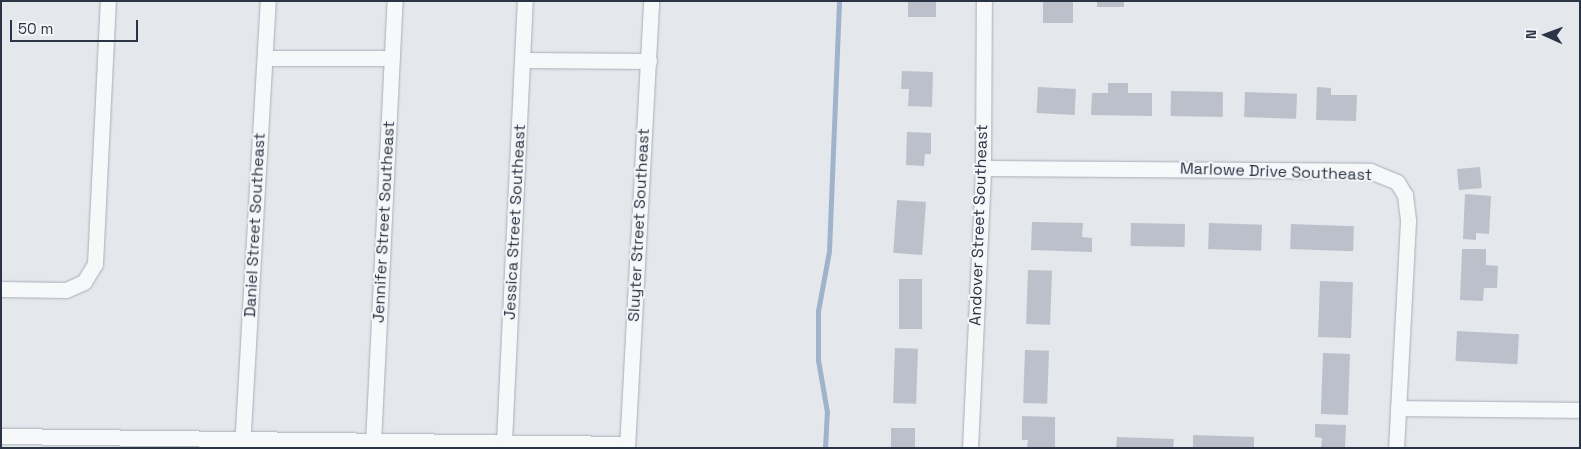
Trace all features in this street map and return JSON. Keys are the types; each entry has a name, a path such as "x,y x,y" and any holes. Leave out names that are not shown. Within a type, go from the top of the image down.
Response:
{"street":[{"path":"1,289 72,288 84,282 95,264 108,1"},
{"name":"Daniel Street Southeast","path":"242,444 268,1"},
{"name":"Jennifer Street Southeast","path":"373,442 395,1"},
{"name":"Jessica Street Southeast","path":"504,442 525,1"},
{"name":"Sluyter Street Southeast","path":"627,446 651,1"},
{"name":"Andover Street Southeast","path":"970,448 983,168 984,1"},
{"path":"265,58 392,58"},
{"path":"523,60 649,61"},
{"name":"Marlowe Drive Southeast","path":"983,168 1370,171 1397,182 1405,195 1408,222 1396,448"},
{"path":"1398,408 1580,410"},
{"path":"1,436 242,444 504,442 627,446"}],"building":[{"path":"908,1 936,1 936,17 908,17"},
{"path":"1043,1 1073,1 1073,23 1043,23"},
{"path":"1097,1 1124,1 1124,7 1097,7"},
{"path":"902,71 933,72 932,107 908,106 909,89 901,89"},
{"path":"1108,83 1128,83 1128,93 1152,93 1152,116 1091,115 1092,93 1108,93"},
{"path":"1038,87 1076,89 1075,115 1037,113"},
{"path":"1317,87 1331,88 1331,95 1357,95 1356,121 1316,120"},
{"path":"1171,91 1223,92 1223,117 1171,116"},
{"path":"1245,92 1297,94 1296,119 1244,117"},
{"path":"907,132 931,133 931,154 925,154 924,166 906,165"},
{"path":"1480,167 1482,188 1459,190 1457,169"},
{"path":"1465,194 1491,196 1489,234 1476,233 1476,240 1463,239"},
{"path":"897,200 926,202 922,255 893,253"},
{"path":"1032,222 1083,223 1082,237 1092,238 1092,252 1031,250"},
{"path":"1131,223 1185,224 1185,247 1131,246"},
{"path":"1209,223 1262,225 1261,251 1208,249"},
{"path":"1291,224 1354,226 1353,251 1290,249"},
{"path":"1462,249 1486,249 1486,265 1498,266 1497,288 1484,288 1483,301 1460,300"},
{"path":"1028,270 1052,271 1050,325 1026,324"},
{"path":"899,279 922,279 922,329 899,329"},
{"path":"1320,281 1353,282 1351,338 1318,337"},
{"path":"1457,331 1519,334 1517,364 1455,361"},
{"path":"895,348 918,349 916,404 893,403"},
{"path":"1025,350 1049,351 1047,404 1023,403"},
{"path":"1323,353 1350,354 1348,415 1321,414"},
{"path":"1022,416 1055,417 1055,448 1027,448 1028,440 1022,440"},
{"path":"1315,424 1346,425 1345,448 1321,448 1322,438 1315,437"},
{"path":"891,428 915,428 915,448 891,448"},
{"path":"1193,435 1254,437 1254,448 1193,448"},
{"path":"1117,437 1174,439 1173,448 1116,448"}],"waterway":[{"path":"825,448 827,412 818,360 818,311 829,251 839,1"}]}
